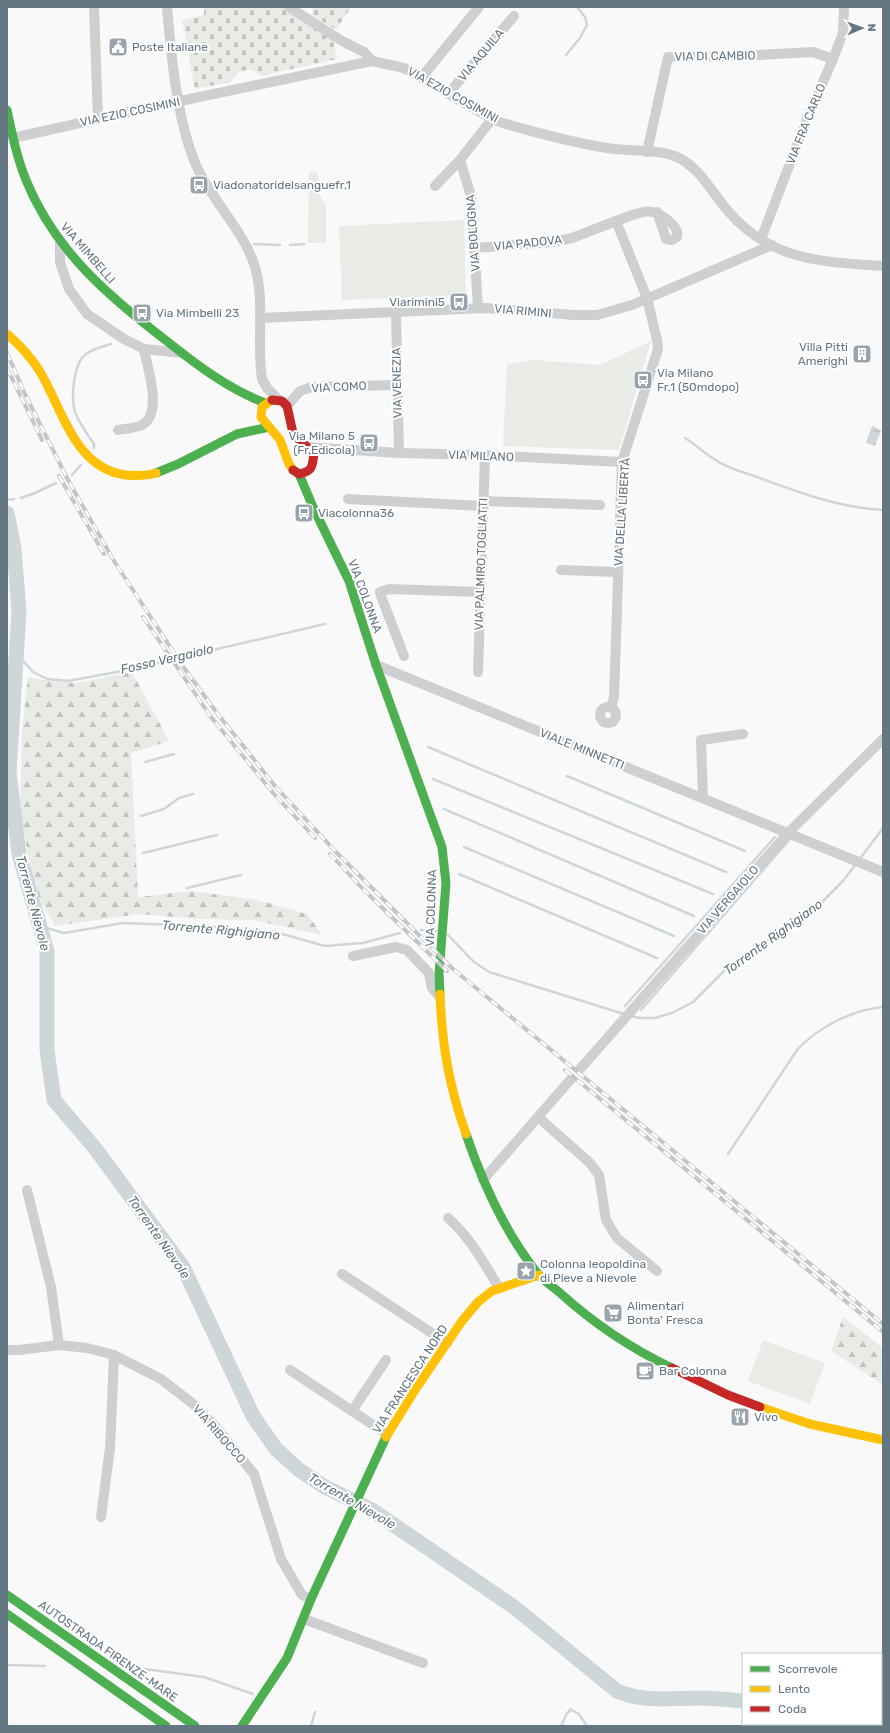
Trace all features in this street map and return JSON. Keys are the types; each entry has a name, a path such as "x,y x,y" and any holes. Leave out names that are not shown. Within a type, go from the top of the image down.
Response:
{"main road":[{"name":"VIA MIMBELLI","path":"7,113 22,170 30,191 60,242 93,281 120,306 223,383 240,400 262,409"},
{"path":"7,334 19,342 38,366 78,446 90,459 115,473 131,476 154,473 174,467 237,434 269,428"},
{"path":"237,434 272,400 283,403 293,432 299,440 309,447 314,454 313,466 319,518"},
{"path":"262,409 264,423 279,438 290,466 299,474 319,518"},
{"path":"299,474 313,466"},
{"name":"VIA COLONNA","path":"319,518 349,581 376,665 442,847 446,883 439,974 443,1039 448,1073 458,1112 483,1180 509,1231 539,1275 592,1319 628,1344 673,1369 728,1395 810,1424 883,1440"},
{"name":"VIA FRANCESCA NORD","path":"242,1726 287,1658 311,1599 387,1434 417,1387 462,1321 478,1302 492,1291 539,1275"},
{"name":"AUTOSTRADA FIRENZE-MARE","path":"7,1596 195,1726"},
{"path":"7,1614 166,1726"}],"street":[{"path":"94,7 98,119"},
{"path":"167,7 179,101 188,142 196,165 246,246 254,264 258,283 262,378 267,388 283,403"},
{"path":"289,7 342,42 364,52 372,61"},
{"path":"421,78 479,7"},
{"name":"VIA FRA CARLO","path":"761,239 806,119 843,33 844,7"},
{"name":"VIA AQUILA","path":"449,93 514,16"},
{"name":"VIA DI CAMBIO","path":"647,152 668,57 740,56 814,52 833,59"},
{"name":"VIA EZIO COSIMINI","path":"13,138 179,101 372,61 404,68 492,119 510,125 580,144 609,149 647,152 672,156 682,160 690,165 703,179 738,223 772,245 790,254 822,262 883,266"},
{"path":"435,186 460,160 492,119"},
{"name":"VIA BOLOGNA","path":"460,160 471,196 478,308"},
{"name":"VIA PADOVA","path":"475,248 553,242 572,238 646,210 657,212"},
{"path":"616,221 647,298"},
{"path":"60,242 60,262 69,289 87,314 124,339 144,348 183,353"},
{"name":"VIA RIMINI","path":"260,318 478,308 574,315 597,315 647,298 772,245"},
{"name":"VIA DELLA LIBERTÀ","path":"611,708 614,697 622,462 658,349 647,298"},
{"name":"VIA VENEZIA","path":"396,312 398,454"},
{"path":"118,430 138,427 145,423 151,415 154,398 144,348"},
{"name":"VIA COMO","path":"283,403 300,391 312,387 397,385"},
{"name":"VIA MILANO","path":"309,447 398,454 485,455 622,462"},
{"path":"313,466 339,450"},
{"name":"VIA PALMIRO TOGLIATTI","path":"478,672 485,455"},
{"path":"348,499 483,504 600,505"},
{"path":"561,570 618,572"},
{"path":"404,656 381,596 380,592 382,590 480,592"},
{"name":"VIALE MINNETTI","path":"376,665 883,872"},
{"path":"703,798 701,740 743,734"},
{"name":"VIA VERGAIOLO","path":"580,1069 788,833 883,739"},
{"path":"353,956 399,947 409,952 428,973 432,988 440,998"},
{"path":"428,973 439,974"},
{"path":"483,1180 571,1079"},
{"path":"538,1117 590,1163 599,1175 606,1220 617,1238 657,1271"},
{"path":"27,1190 52,1287 58,1345"},
{"path":"448,1218 460,1228 472,1244 499,1288"},
{"path":"342,1274 447,1343"},
{"name":"VIA RIBOCCO","path":"7,1350 58,1345 87,1348 114,1355 161,1379 192,1403 215,1426 254,1474 281,1559 302,1595 311,1599"},
{"path":"101,1517 110,1448 114,1355"},
{"path":"352,1411 386,1360"},
{"path":"290,1370 387,1434"},
{"path":"304,1619 423,1664"}],"green space":[{"path":"204,7 283,7 333,39 337,59 261,76 253,71 244,70 237,74 231,82 195,89 182,20 204,15"},
{"path":"314,7 351,7 336,30 311,14"},
{"path":"309,172 318,173 318,193 326,206 326,243 308,243"},
{"path":"464,220 466,295 342,300 339,226"},
{"path":"651,341 619,450 503,446 507,364 534,360 600,365"},
{"path":"132,672 169,741 131,753 138,897 192,891 258,900 307,914 322,935 253,920 198,919 139,914 55,926 35,890 20,811 22,732 28,677 50,681 77,683"},
{"path":"843,1317 883,1348 883,1385 831,1351"},
{"path":"763,1340 825,1363 810,1404 748,1381"}],"water":[{"path":"872,426 881,430 875,446 866,443"}],"waterway":[{"path":"566,55 580,38 587,25 585,17 577,7"},
{"path":"254,244 280,245"},
{"path":"290,245 304,244"},
{"path":"94,448 94,444 75,412 73,399 74,382 78,366 85,355 111,344"},
{"path":"685,438 710,457 739,471 823,500 867,509 883,510"},
{"path":"72,475 81,465"},
{"path":"21,498 56,483"},
{"path":"7,500 14,499"},
{"name":"Torrente Nievole","path":"7,513 14,548 19,612 9,772 19,854 47,951 47,1050 54,1100 94,1147 183,1267 253,1416 276,1449 298,1469 325,1487 372,1510 514,1607 617,1691 628,1695 648,1698 705,1698 742,1701"},
{"name":"Fosso Vergaiolo","path":"17,654 33,672 47,679 68,681 122,671 325,624"},
{"path":"428,747 726,872"},
{"path":"145,762 174,754"},
{"path":"567,776 745,851"},
{"path":"433,779 713,894"},
{"path":"141,816 164,809 179,798 193,794"},
{"path":"444,809 694,916"},
{"name":"Torrente Righigiano","path":"859,860 883,828"},
{"path":"143,853 217,835"},
{"path":"625,1006 775,837"},
{"path":"641,1010 790,839"},
{"path":"464,847 674,936"},
{"name":"Torrente Righigiano","path":"631,1016 640,1018 655,1018 672,1013 693,1002 726,969 816,908 843,881 856,864"},
{"path":"459,874 657,958"},
{"path":"187,888 241,875"},
{"name":"Torrente Righigiano","path":"40,926 64,933 123,923 206,926 275,932 325,946 363,943 400,933"},
{"name":"Torrente Righigiano","path":"421,930 436,931"},
{"name":"Torrente Righigiano","path":"448,935 474,962 489,972 624,1014"},
{"path":"728,1154 797,1050 805,1042 825,1027 836,1021 859,1012 883,1007"},
{"path":"7,1665 45,1666"},
{"path":"137,1668 204,1677 253,1694"},
{"path":"561,1726 567,1713 571,1710 570,1709 579,1714 587,1726"},
{"path":"311,1726 315,1712"}],"railway":[{"path":"7,353 24,392 68,480 114,561 184,668 217,713 275,786 336,852 453,969 883,1324"},
{"path":"7,368 42,440"},
{"path":"59,476 104,554"},
{"path":"143,617 211,717 274,794 315,838"},
{"path":"330,854 363,889 447,971"},
{"path":"565,1070 883,1332"}],"traffic: fast":[{"path":"7,110 20,163 38,205 52,229 85,270 104,289 146,325 191,360 226,384 265,403"},
{"path":"156,473 178,464 237,434 269,427"},
{"path":"299,474 313,507 349,581 376,665 442,847 446,883 439,974 440,994"},
{"path":"466,1134 480,1171 505,1225 515,1242 538,1274 585,1314 627,1344 672,1368"},
{"path":"242,1726 287,1658 311,1599 386,1437"},
{"path":"7,1595 195,1726"},
{"path":"7,1614 166,1726"}],"traffic: slow":[{"path":"7,334 36,365 72,434 82,449 94,461 108,470 126,475 141,476 156,473"},
{"path":"272,400 262,407 261,417 280,440 289,464 293,470"},
{"path":"440,994 447,1065 455,1099 466,1134"},
{"path":"386,1437 417,1387 462,1321 478,1302 492,1291 539,1275"},
{"path":"760,1407 810,1424 883,1440"}],"traffic: jam":[{"path":"272,400 282,401 287,406 293,433 314,454 312,465 309,470 299,474 293,470"},
{"path":"672,1368 728,1395 760,1407"}],"place":[{"name":"Poste Italiane","path":"118,47"},
{"name":"Viadonatoridelsanguefr.1","path":"199,185"},
{"name":"Viarimini5","path":"459,302"},
{"name":"Via Mimbelli 23","path":"142,313"},
{"name":"Villa Pitti Amerighi","path":"862,354"},
{"name":"Via Milano Fr.1 (50mdopo)","path":"643,380"},
{"name":"Via Milano 5 (Fr.Edicola)","path":"369,443"},
{"name":"Viacolonna36","path":"304,513"},
{"name":"Colonna leopoldina di Pieve a Nievole","path":"526,1271"},
{"name":"Alimentari Bonta' Fresca","path":"613,1313"},
{"name":"Bar Colonna","path":"645,1371"},
{"name":"Vivo","path":"740,1417"}]}
